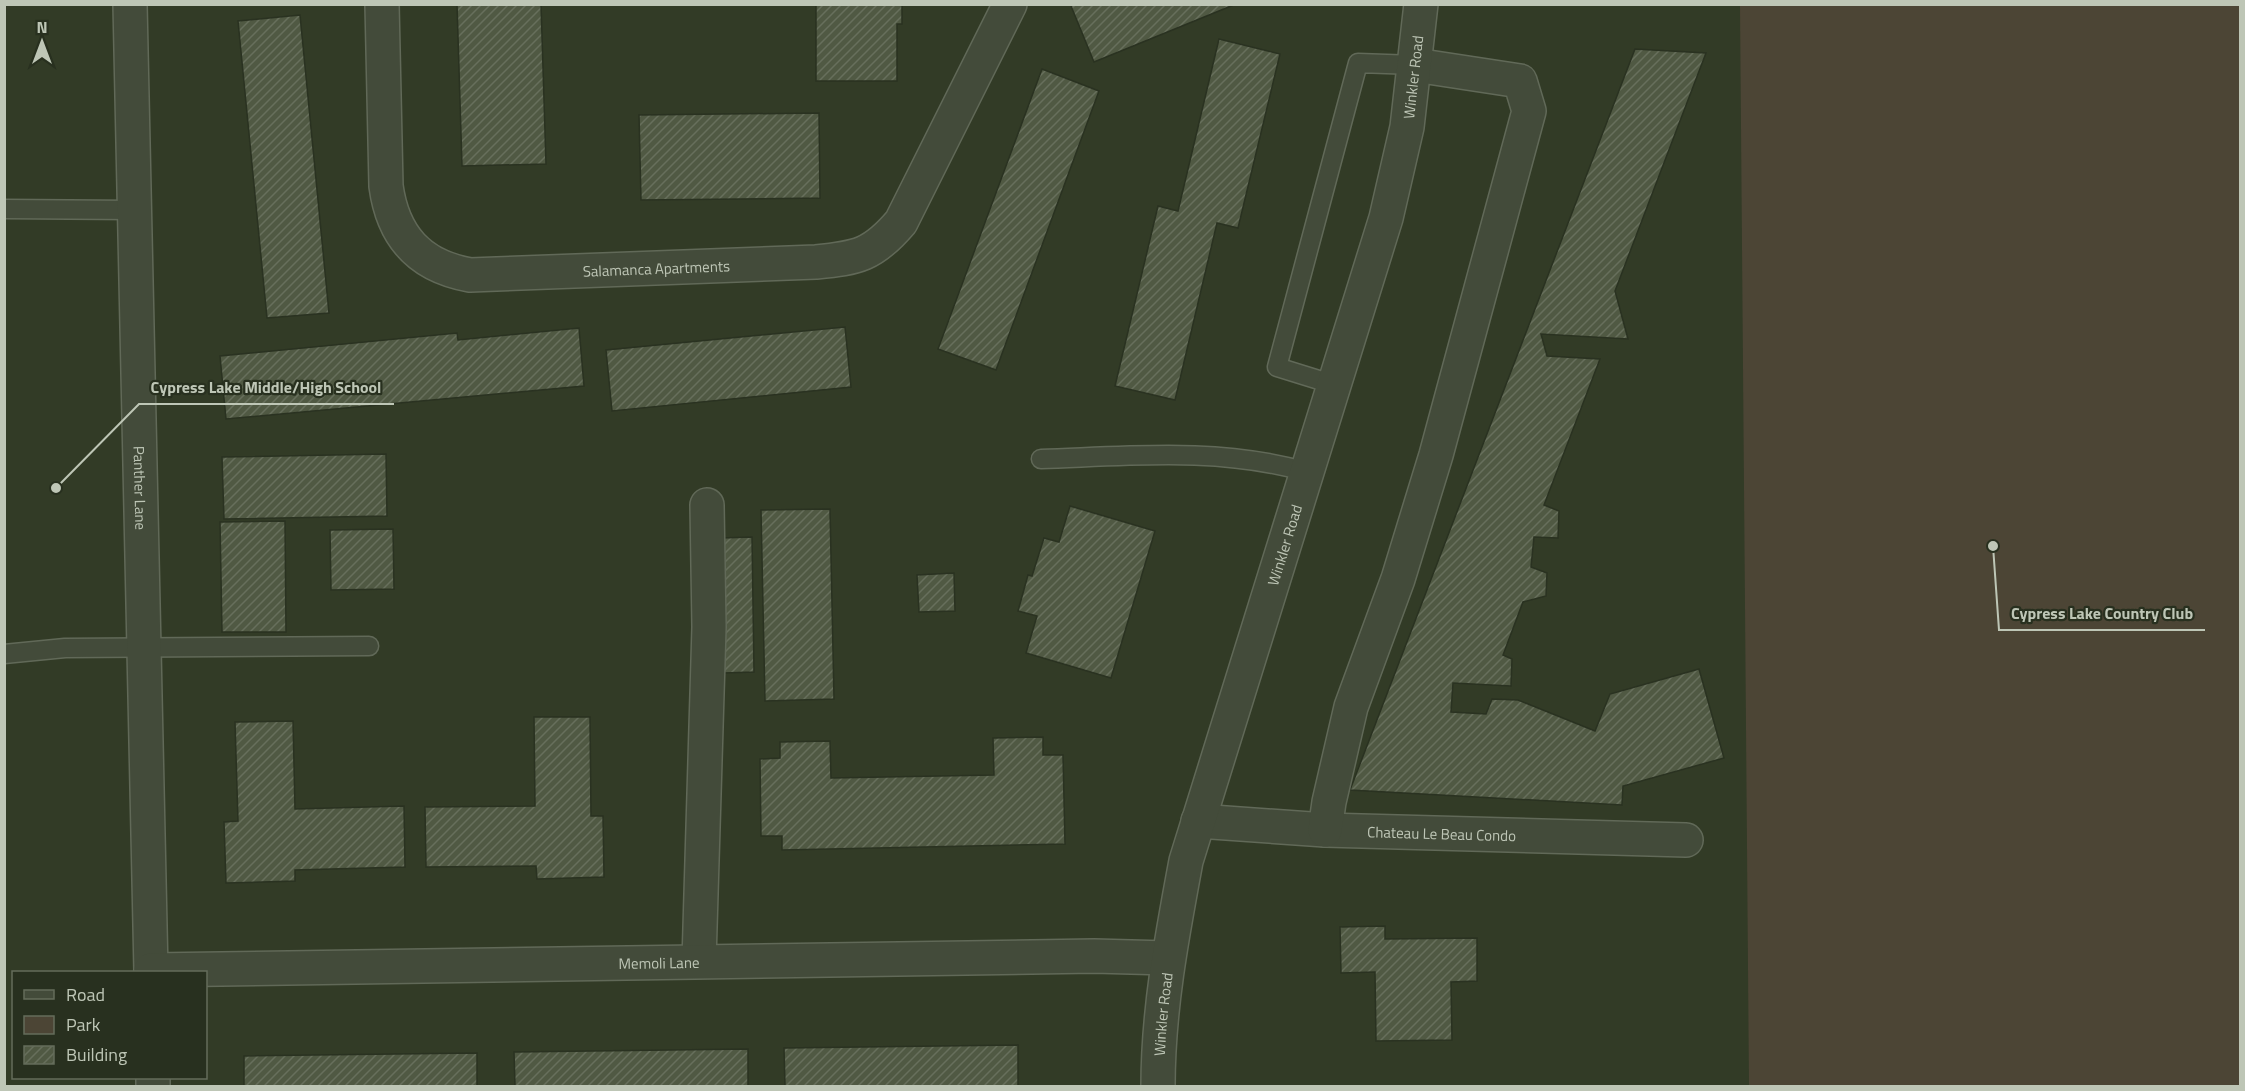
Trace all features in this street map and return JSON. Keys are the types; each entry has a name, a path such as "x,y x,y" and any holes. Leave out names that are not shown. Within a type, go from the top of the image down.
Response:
{"street":[{"name":"Panther Lane","path":"130,4 151,971"},
{"name":"Salamanca Apartments","path":"382,4 386,186 389,209 397,227 411,246 428,261 447,271 471,275 816,262 863,255 884,243 901,222 1010,4"},
{"name":"Winkler Road","path":"1158,1086 1161,1013 1167,958 1186,861 1386,218 1407,126 1422,4"},
{"path":"1325,830 1329,802 1351,707 1398,579 1432,466 1529,111 1520,81 1415,65"},
{"path":"699,961 709,627 707,505"},
{"name":"Chateau Le Beau Condo","path":"1198,821 1325,830 1686,840"},
{"name":"Memoli Lane","path":"151,971 699,961 1094,956 1167,958"}],"lane":[{"path":"1335,385 1277,367 1358,63 1415,65"},
{"path":"4,210 134,210"},
{"path":"1041,459 1189,454 1250,458 1307,472"},
{"path":"4,654 65,648 143,646 369,646"}],"green space":[{"path":"1740,5 2240,5 2240,1086 1749,1086"}],"building":[{"path":"457,4 541,4 546,164 462,166"},
{"path":"816,4 902,4 902,24 897,24 897,81 816,81"},
{"path":"1074,4 1236,4 1094,62 1071,6"},
{"path":"300,15 329,313 267,318 238,21"},
{"path":"1219,39 1280,54 1238,228 1217,223 1175,400 1115,386 1158,206 1178,211"},
{"path":"1635,49 1706,53 1615,291 1628,339 1541,334 1547,356 1600,359 1544,505 1559,511 1558,538 1534,537 1531,567 1547,573 1546,596 1523,602 1503,655 1512,659 1511,686 1453,683 1451,712 1486,714 1492,699 1518,700 1595,731 1610,694 1699,669 1724,758 1623,786 1622,805 1350,790"},
{"path":"1042,69 1099,91 996,370 938,349"},
{"path":"819,113 820,198 641,200 639,115"},
{"path":"845,327 851,387 612,411 606,350"},
{"path":"579,328 584,386 226,419 220,356 457,333 458,340"},
{"path":"386,454 387,516 224,519 222,457"},
{"path":"1070,506 1155,531 1111,678 1026,653 1037,616 1018,611 1028,575 1032,576 1044,538 1059,542"},
{"path":"830,509 834,699 765,701 761,510"},
{"path":"285,521 286,632 222,632 220,522"},
{"path":"393,529 394,589 331,590 330,530"},
{"path":"752,537 754,672 723,673 720,538"},
{"path":"954,573 955,611 919,612 917,575"},
{"path":"534,717 590,717 591,816 603,816 604,877 537,879 536,866 426,867 425,807 535,806"},
{"path":"293,721 295,809 404,806 405,867 295,870 295,881 226,883 224,822 238,821 235,722"},
{"path":"1043,737 1043,755 1063,755 1065,844 782,850 782,836 761,836 760,759 780,758 780,742 830,741 831,778 994,775 993,738"},
{"path":"1385,926 1385,939 1477,938 1477,981 1451,982 1452,1040 1376,1041 1375,972 1341,973 1340,927"},
{"path":"1018,1045 1018,1086 785,1086 784,1048"},
{"path":"748,1049 748,1086 515,1086 514,1052"},
{"path":"477,1053 477,1086 244,1086 244,1056"}],"place":[{"name":"Cypress Lake Middle/High School","path":"56,488"},
{"name":"Cypress Lake Country Club","path":"1993,546"}]}
